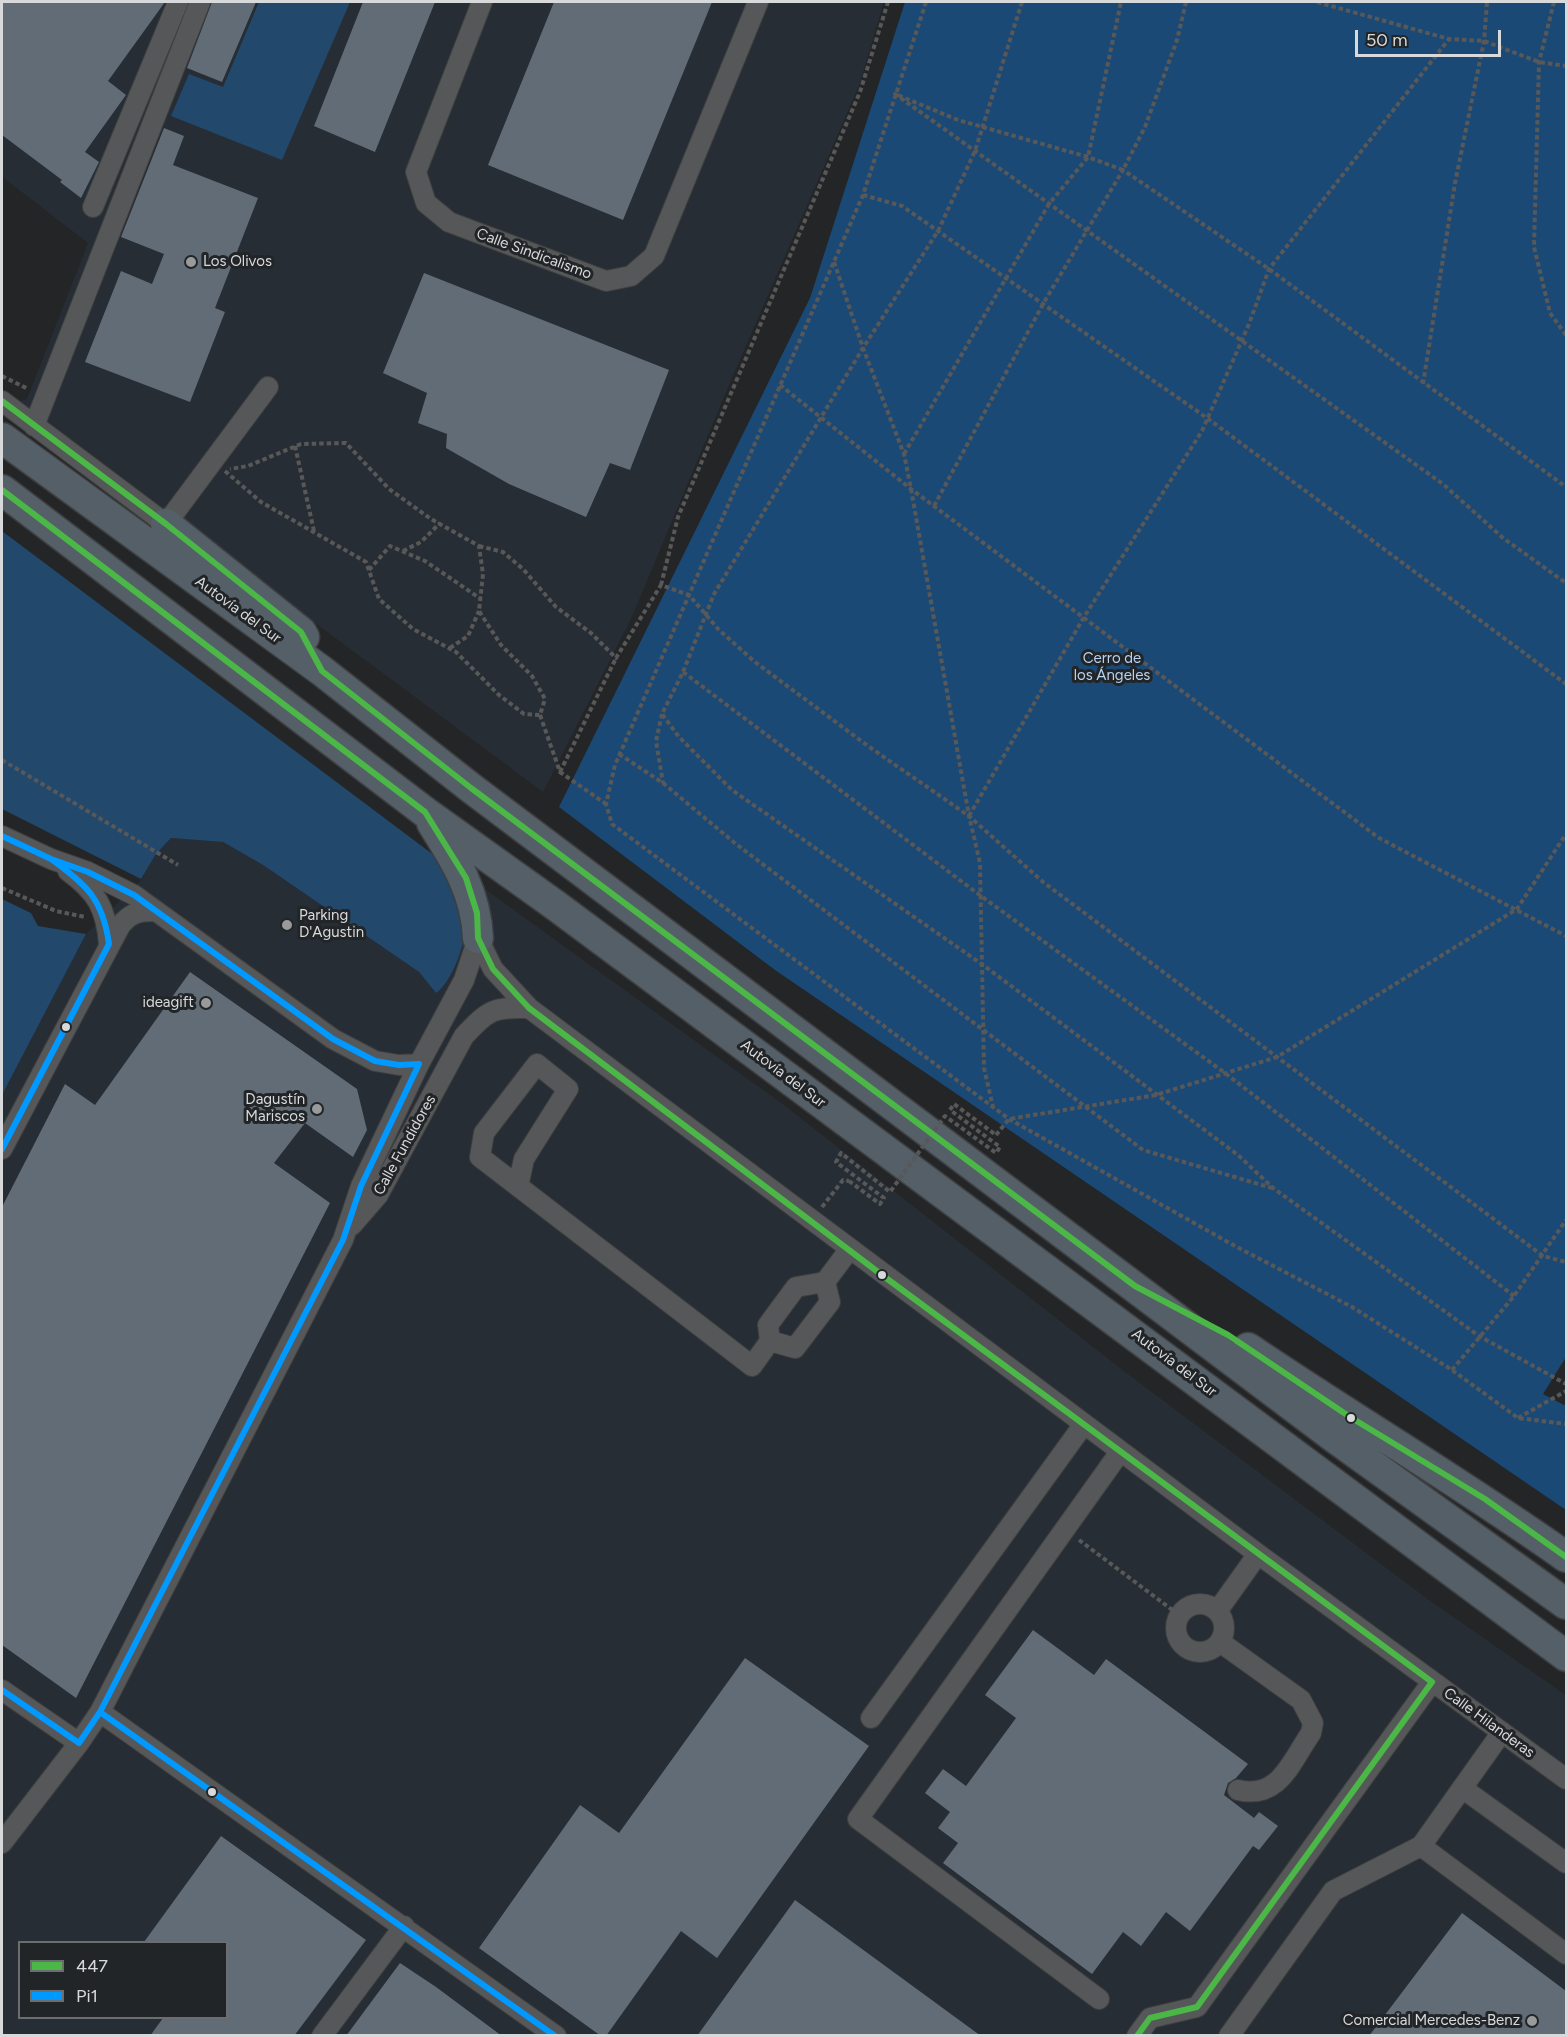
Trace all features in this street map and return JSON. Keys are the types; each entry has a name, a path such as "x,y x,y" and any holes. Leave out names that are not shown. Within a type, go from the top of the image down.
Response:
{"highway":[{"name":"Autovía del Sur","path":"2,438 322,671 481,795 1335,1438 1566,1604"},
{"name":"Autovía del Sur","path":"3,492 425,812 565,912 1566,1656"},
{"path":"166,524 301,632 322,671"},
{"path":"425,812 466,878 477,913 478,938"},
{"path":"1135,1286 1228,1335 1350,1417 1485,1499 1566,1557"}],"street":[{"path":"93,207 178,2"},
{"path":"34,426 200,2"},
{"name":"Calle Sindicalismo","path":"482,2 416,172 426,203 449,222 606,280 630,276 654,256 758,2"},
{"path":"2,401 166,524 218,465 268,387"},
{"path":"2,836 51,859 88,872 134,895 333,1039 375,1060 399,1065 419,1064"},
{"path":"51,859 83,882 97,897 104,917 109,944"},
{"path":"2,1149 109,944 128,916 141,911 155,911"},
{"name":"Calle Hilanderas","path":"478,938 494,969 529,1008 1120,1452 1566,1779"},
{"name":"Calle Fundidores","path":"2,1843 79,1743 99,1712 347,1232 361,1186 419,1064 464,980 478,938"},
{"name":"Calle Fundidores","path":"347,1232 378,1195 464,1036 483,1017 500,1007 529,1008"},
{"name":"Calle Fundidores","path":"419,1064 437,1076 439,1084"},
{"path":"518,1186 524,1159 568,1089 537,1064 484,1133 480,1157 752,1366 770,1341 768,1325 796,1287 825,1282 849,1250"},
{"path":"770,1341 795,1348 830,1302 825,1282"},
{"path":"871,1718 1084,1424"},
{"path":"1099,1999 858,1819 1120,1452"},
{"path":"1218,1610 1258,1554"},
{"path":"1197,1603 1218,1610 1224,1629 1220,1642 1206,1652 1198,1652 1183,1646 1175,1631 1179,1615 1184,1609 1197,1603"},
{"path":"1220,1642 1301,1700 1313,1723 1311,1733 1275,1785 1253,1794 1238,1790"},
{"path":"1137,2036 1150,2018 1197,2007 1432,1682"},
{"path":"2,1690 79,1743"},
{"path":"99,1712 404,1926 556,2036"},
{"path":"1230,2036 1333,1891 1421,1846 1502,1732"},
{"path":"1462,1788 1566,1863"},
{"path":"1421,1846 1566,1954"},
{"path":"322,2036 404,1926"}],"path":[{"path":"560,772 616,658 661,585 678,517 856,101 888,2"},
{"path":"926,2 863,195 620,754 606,804 612,824 1009,1119 1235,1246 1352,1307 1452,1370 1518,1418 1566,1424"},
{"path":"663,783 657,741 662,714 683,672 714,594 863,348 938,231 975,151 1022,2"},
{"path":"904,454 1049,204 1088,157 1120,2"},
{"path":"934,506 1043,304 1123,170 1145,127 1177,40 1186,2"},
{"path":"1317,2 1449,39 1484,41 1539,62 1566,66"},
{"path":"1423,384 1455,183 1484,41 1487,2"},
{"path":"1554,2 1539,62 1534,247 1550,313 1566,336"},
{"path":"969,816 1084,617 1202,431 1269,269 1449,39"},
{"path":"895,94 958,120 1088,157 1123,170 1269,269 1566,487"},
{"path":"895,94 1443,484 1503,538 1566,583"},
{"path":"863,195 902,206 1006,278 1207,418 1566,684"},
{"path":"834,261 863,348 904,454 911,489 969,816 980,863 984,1068 993,1107"},
{"path":"2,376 45,397"},
{"path":"780,385 911,489 1379,838 1566,936"},
{"path":"218,465 248,466 295,446 346,443 389,489 478,546 503,552 523,569 556,607 591,633 616,658"},
{"path":"295,446 314,532"},
{"path":"218,465 261,502 366,561 379,599 413,629 456,652 499,695 524,714 540,715"},
{"path":"402,552 421,542 440,523"},
{"path":"369,570 390,546 426,561 481,600"},
{"path":"449,648 468,636 479,611 483,574 478,546"},
{"path":"661,585 689,595 754,662 868,746 969,816 1042,882 1543,1256 1566,1262"},
{"path":"479,611 501,645 536,684 545,699 540,715 560,772 606,804"},
{"path":"683,672 981,896 1225,1073 1514,1296"},
{"path":"662,714 679,737 732,790 983,965 1238,1155 1273,1188 1479,1336 1566,1384"},
{"path":"620,754 663,783 736,844 983,1032 1143,1150 1273,1188"},
{"path":"2,760 178,865"},
{"path":"812,1220 843,1180 849,1181 879,1204 884,1198 836,1162 841,1154 890,1192 945,1116 996,1153 1000,1147 950,1110 954,1104 996,1135 1009,1119 1156,1095 1277,1057 1517,909 1566,834"},
{"path":"2,888 57,911 82,918 104,917"},
{"path":"1452,1370 1514,1296 1566,1220"},
{"path":"1518,1418 1566,1390"},
{"path":"1065,1529 1179,1615"}],"shaded area":[{"path":"2,2 884,2 859,86 732,378 631,619 543,792 17,402 27,399 88,243 2,177"},
{"path":"259,2 350,2 282,160 171,116 189,74 223,87"},
{"path":"2,531 447,865 460,898 464,936 454,967 441,989 436,993 419,972 263,865 223,842 171,838 156,854 141,879 2,809"},
{"path":"171,838 223,842 263,865 419,972 436,993 463,889 485,889 784,1105 1124,1371 1429,1600 1566,1695 1566,2035 2,2035 2,1095 86,934 141,880 156,854"},
{"path":"2,899 31,913 38,926 86,934 2,1095"}],"green space":[{"name":"Cerro de los Ángeles","path":"905,2 1566,2 1566,1357 1543,1394 1566,1406 1566,1510 775,970 559,807 810,298"}],"building":[{"path":"2,2 165,2 108,81 126,95 85,152 99,162 81,198 60,182 62,180 2,135"},
{"path":"212,2 256,2 222,82 187,68"},
{"path":"363,2 435,2 375,152 314,126"},
{"path":"554,2 712,2 623,220 488,165"},
{"path":"164,128 184,136 173,165 258,198 215,308 225,312 190,402 85,362 121,271 152,284 164,254 121,237"},
{"path":"424,273 669,370 630,470 610,463 586,517 509,484 446,448 447,434 418,423 427,393 383,373"},
{"path":"190,972 357,1089 367,1130 353,1157 305,1123 274,1163 330,1203 76,1698 2,1645 2,1207 65,1084 95,1105"},
{"path":"1033,1630 1094,1675 1106,1659 1248,1764 1236,1778 1228,1783 1224,1795 1254,1818 1259,1812 1278,1826 1259,1850 1253,1846 1190,1931 1166,1912 1141,1946 1123,1932 1092,1974 943,1863 958,1843 938,1828 950,1812 925,1793 943,1769 966,1786 1016,1718 985,1695"},
{"path":"745,1658 869,1746 717,1958 681,1931 606,2036 601,2036 479,1948 580,1805 619,1833"},
{"path":"221,1836 366,1940 294,2036 150,2036 162,2019 228,2019 228,1941 145,1941"},
{"path":"795,1900 981,2036 697,2036"},
{"path":"1462,1913 1566,1991 1566,2036 1369,2036"},
{"path":"400,1963 436,1987 502,2036 346,2036"}],"transit line":[{"name":"447","path":"2,401 166,524 301,632 322,671 471,788 1135,1286 1228,1335 1350,1417 1485,1499 1566,1557"},
{"name":"447","path":"2,490 425,812 466,878 477,913 478,938 493,969 529,1008 882,1275 1432,1682 1197,2007 1150,2018 1137,2036"},
{"name":"Pi1","path":"2,836 51,859 88,872 134,895 333,1039 375,1061 399,1065 419,1064 361,1186 343,1240 100,1712 79,1743 2,1690"},
{"name":"Pi1","path":"2,1149 109,944 102,915 91,894 74,876 51,859"},
{"name":"Pi1","path":"100,1712 555,2036"}],"place":[{"name":"Los Olivos","path":"191,262"},
{"name":"Parking D'Agustin","path":"287,925"},
{"name":"ideagift","path":"206,1003"},
{"name":"Dagustín Mariscos","path":"317,1109"},
{"name":"Comercial Mercedes-Benz","path":"1532,2021"}]}
